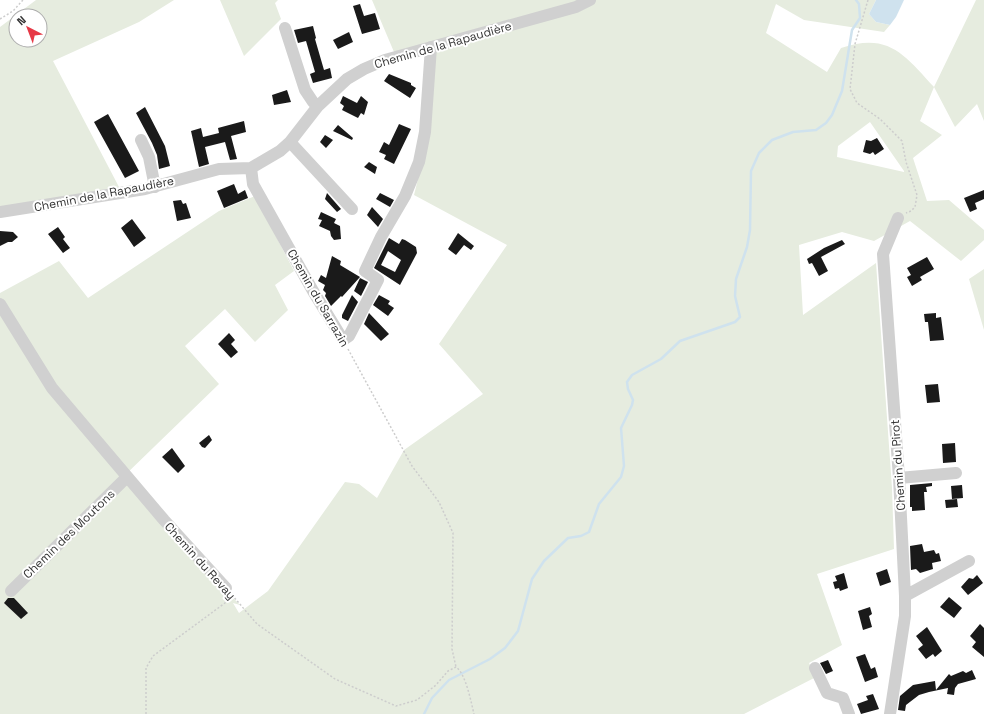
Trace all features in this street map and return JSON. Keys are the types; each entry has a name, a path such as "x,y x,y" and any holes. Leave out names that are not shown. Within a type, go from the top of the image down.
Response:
{"street":[{"name":"Chemin de la Rapaudière","path":"0,212 72,202 155,187 219,169 251,168 290,142 316,104 364,69 385,60 576,7 590,0"},
{"path":"285,28 304,90 316,104"},
{"path":"343,340 349,336 378,280 365,271 381,237 405,196 419,162 425,132 431,47"},
{"path":"299,57 316,104"},
{"path":"141,140 149,157 155,187"},
{"path":"290,142 352,209"},
{"name":"Chemin du Sarrazin","path":"251,168 253,184 310,286 343,340"},
{"name":"Chemin du Pirot","path":"890,714 905,616 905,596 899,478 883,254 898,218"},
{"name":"Chemin du Revay","path":"0,304 52,388 127,477 226,588"},
{"path":"899,478 956,473"},
{"name":"Chemin des Moutons","path":"11,591 127,477"},
{"path":"905,596 969,561"},
{"path":"815,668 827,693 843,698 849,714"},
{"path":"851,700 857,714"}],"path":[{"path":"0,19 13,11 23,0"},
{"path":"868,0 855,44 850,89 857,103 880,119 902,141 906,162 917,195 917,202 911,211 904,213 898,218"},
{"name":"Chemin du Sarrazin","path":"343,340 412,466 439,502 453,533 452,649 456,667"},
{"path":"146,714 146,668 153,656 225,603 226,588"},
{"name":"Chemin du Revay","path":"226,588 257,624 279,641 335,679 396,706 417,700 436,685 448,671 456,667"},
{"path":"456,667 461,670 474,714"}],"shaded area":[{"path":"36,0 174,0 139,22 53,61 119,187 0,208 0,27 8,21 8,48 48,48 48,8 25,8"},
{"path":"220,0 278,0 275,3 281,19 244,56"},
{"path":"372,0 876,0 869,14 876,22 890,25 884,32 804,20 776,4 766,33 827,72 841,48 857,44 871,43 883,45 894,49 904,56 934,87 920,121 942,135 913,158 927,201 949,200 984,230 984,240 961,261 910,221 874,241 842,232 799,245 803,315 876,263 892,488 894,549 817,574 842,645 809,663 816,677 744,714 0,714 0,293 59,261 88,298 219,211 255,196 294,271 275,285 288,310 255,342 225,309 185,346 219,384 122,478 162,524 240,605 233,603 239,613 268,591 345,482 359,484 377,498 404,450 483,394 439,344 507,245 414,195 427,143 437,40 394,52","holes":["870,122 904,171 837,157 838,146"]},
{"path":"976,0 984,0 984,121 977,104 955,127 934,87"},
{"path":"984,269 984,330 969,279"}],"water":[{"path":"876,0 904,0 896,17 890,25 876,22 869,14"}],"building":[{"path":"360,4 364,16 375,13 380,29 362,34 353,6"},
{"path":"313,26 315,39 324,70 330,68 332,78 313,83 310,74 315,72 306,41 298,43 294,30"},
{"path":"349,32 353,42 338,49 333,40"},
{"path":"389,74 411,83 411,85 416,88 410,98 384,81"},
{"path":"287,90 291,102 274,105 272,95"},
{"path":"343,96 357,103 361,96 368,102 364,115 361,113 358,118 342,110 344,106 340,103"},
{"path":"145,107 165,146 170,166 159,169 157,155 136,113"},
{"path":"108,114 139,171 125,178 94,122"},
{"path":"244,121 246,132 231,136 237,159 230,160 225,142 205,147 209,164 199,167 191,131 201,128 203,137 219,133 218,128"},
{"path":"399,124 411,129 394,164 384,159 386,155 379,152 384,142 389,145"},
{"path":"338,125 353,138 352,140 333,131"},
{"path":"325,135 333,140 326,148 320,142"},
{"path":"877,138 884,149 875,155 873,152 870,154 863,152 866,140 871,141"},
{"path":"369,162 377,167 375,174 364,167"},
{"path":"234,184 238,194 245,190 248,198 224,208 217,191"},
{"path":"984,190 984,199 975,203 977,209 970,212 964,198"},
{"path":"327,193 341,209 337,212 325,199"},
{"path":"380,193 394,200 390,207 376,199"},
{"path":"181,200 183,204 186,203 191,218 177,221 173,201"},
{"path":"372,207 383,219 378,227 367,215"},
{"path":"321,212 336,219 334,223 340,226 341,239 334,240 330,231 319,226 322,220 318,219"},
{"path":"132,219 146,238 134,247 121,228"},
{"path":"58,227 65,237 63,239 70,248 63,253 48,234"},
{"path":"0,231 13,232 18,237 12,242 8,242 0,246"},
{"path":"458,233 474,246 471,250 464,245 456,255 448,249"},
{"path":"389,238 399,244 402,239 405,240 416,247 417,253 400,285 374,268","holes":["388,251 401,260 395,272 381,265"]},
{"path":"842,240 845,244 821,257 828,271 819,276 812,263 809,264 807,259 824,248"},
{"path":"332,256 341,261 340,265 360,277 342,297 341,296 331,306 325,296 326,293 323,290 325,285 318,281 321,275 326,278"},
{"path":"927,257 934,269 920,277 922,280 912,286 907,277 911,275 907,268"},
{"path":"360,278 368,282 361,296 354,291"},
{"path":"352,295 358,302 348,321 342,318 342,315"},
{"path":"379,295 390,301 388,304 394,308 388,316 373,305"},
{"path":"369,313 389,334 381,341 364,324"},
{"path":"936,313 936,318 941,317 944,340 930,341 928,322 925,322 924,314"},
{"path":"229,333 235,340 231,344 238,352 231,358 218,344"},
{"path":"938,384 940,402 927,403 925,385"},
{"path":"209,435 212,440 205,448 202,447 199,443"},
{"path":"955,443 956,462 943,463 942,444"},
{"path":"172,448 185,466 178,473 162,457"},
{"path":"932,483 932,486 926,487 927,492 924,492 925,510 912,511 912,507 910,507 910,485"},
{"path":"962,485 963,498 952,499 951,486"},
{"path":"957,499 958,507 946,508 945,500"},
{"path":"922,544 924,552 934,550 936,554 939,553 941,561 932,563 933,569 920,573 916,569 911,570 910,546"},
{"path":"887,569 891,582 880,586 876,573"},
{"path":"844,573 848,588 840,591 839,588 835,589 833,582 837,581 835,576"},
{"path":"977,575 983,583 968,595 961,587 969,578 973,579"},
{"path":"949,597 962,608 954,618 940,607"},
{"path":"8,598 14,598 28,613 21,619 4,603"},
{"path":"870,607 872,614 869,616 872,627 863,630 858,611"},
{"path":"980,624 984,628 984,657 972,647 976,642 970,636"},
{"path":"927,627 942,651 935,657 933,654 926,659 918,649 923,645 916,636"},
{"path":"865,654 871,669 875,667 878,677 865,682 856,657"},
{"path":"828,660 833,671 826,674 820,663"},
{"path":"972,670 976,679 958,684 955,688 954,695 947,694 948,688 929,692 919,695 906,705 905,711 898,710 900,696 913,685 935,681 936,690 949,674 951,676 963,671 966,673"},
{"path":"873,694 879,709 861,714 857,704 868,700 866,696"}],"waterway":[{"path":"424,714 432,698 449,680 490,659 505,648 518,631 532,579 544,561 568,538 581,536 589,532 599,504 621,477 624,466 621,428 632,405 633,400 628,389 627,382 632,375 661,359 680,341 735,322 740,317 735,296 736,279 747,247 750,230 751,171 759,153 772,140 793,132 816,130 826,123 832,115 842,91 852,30 860,18 859,4 856,0"}]}
